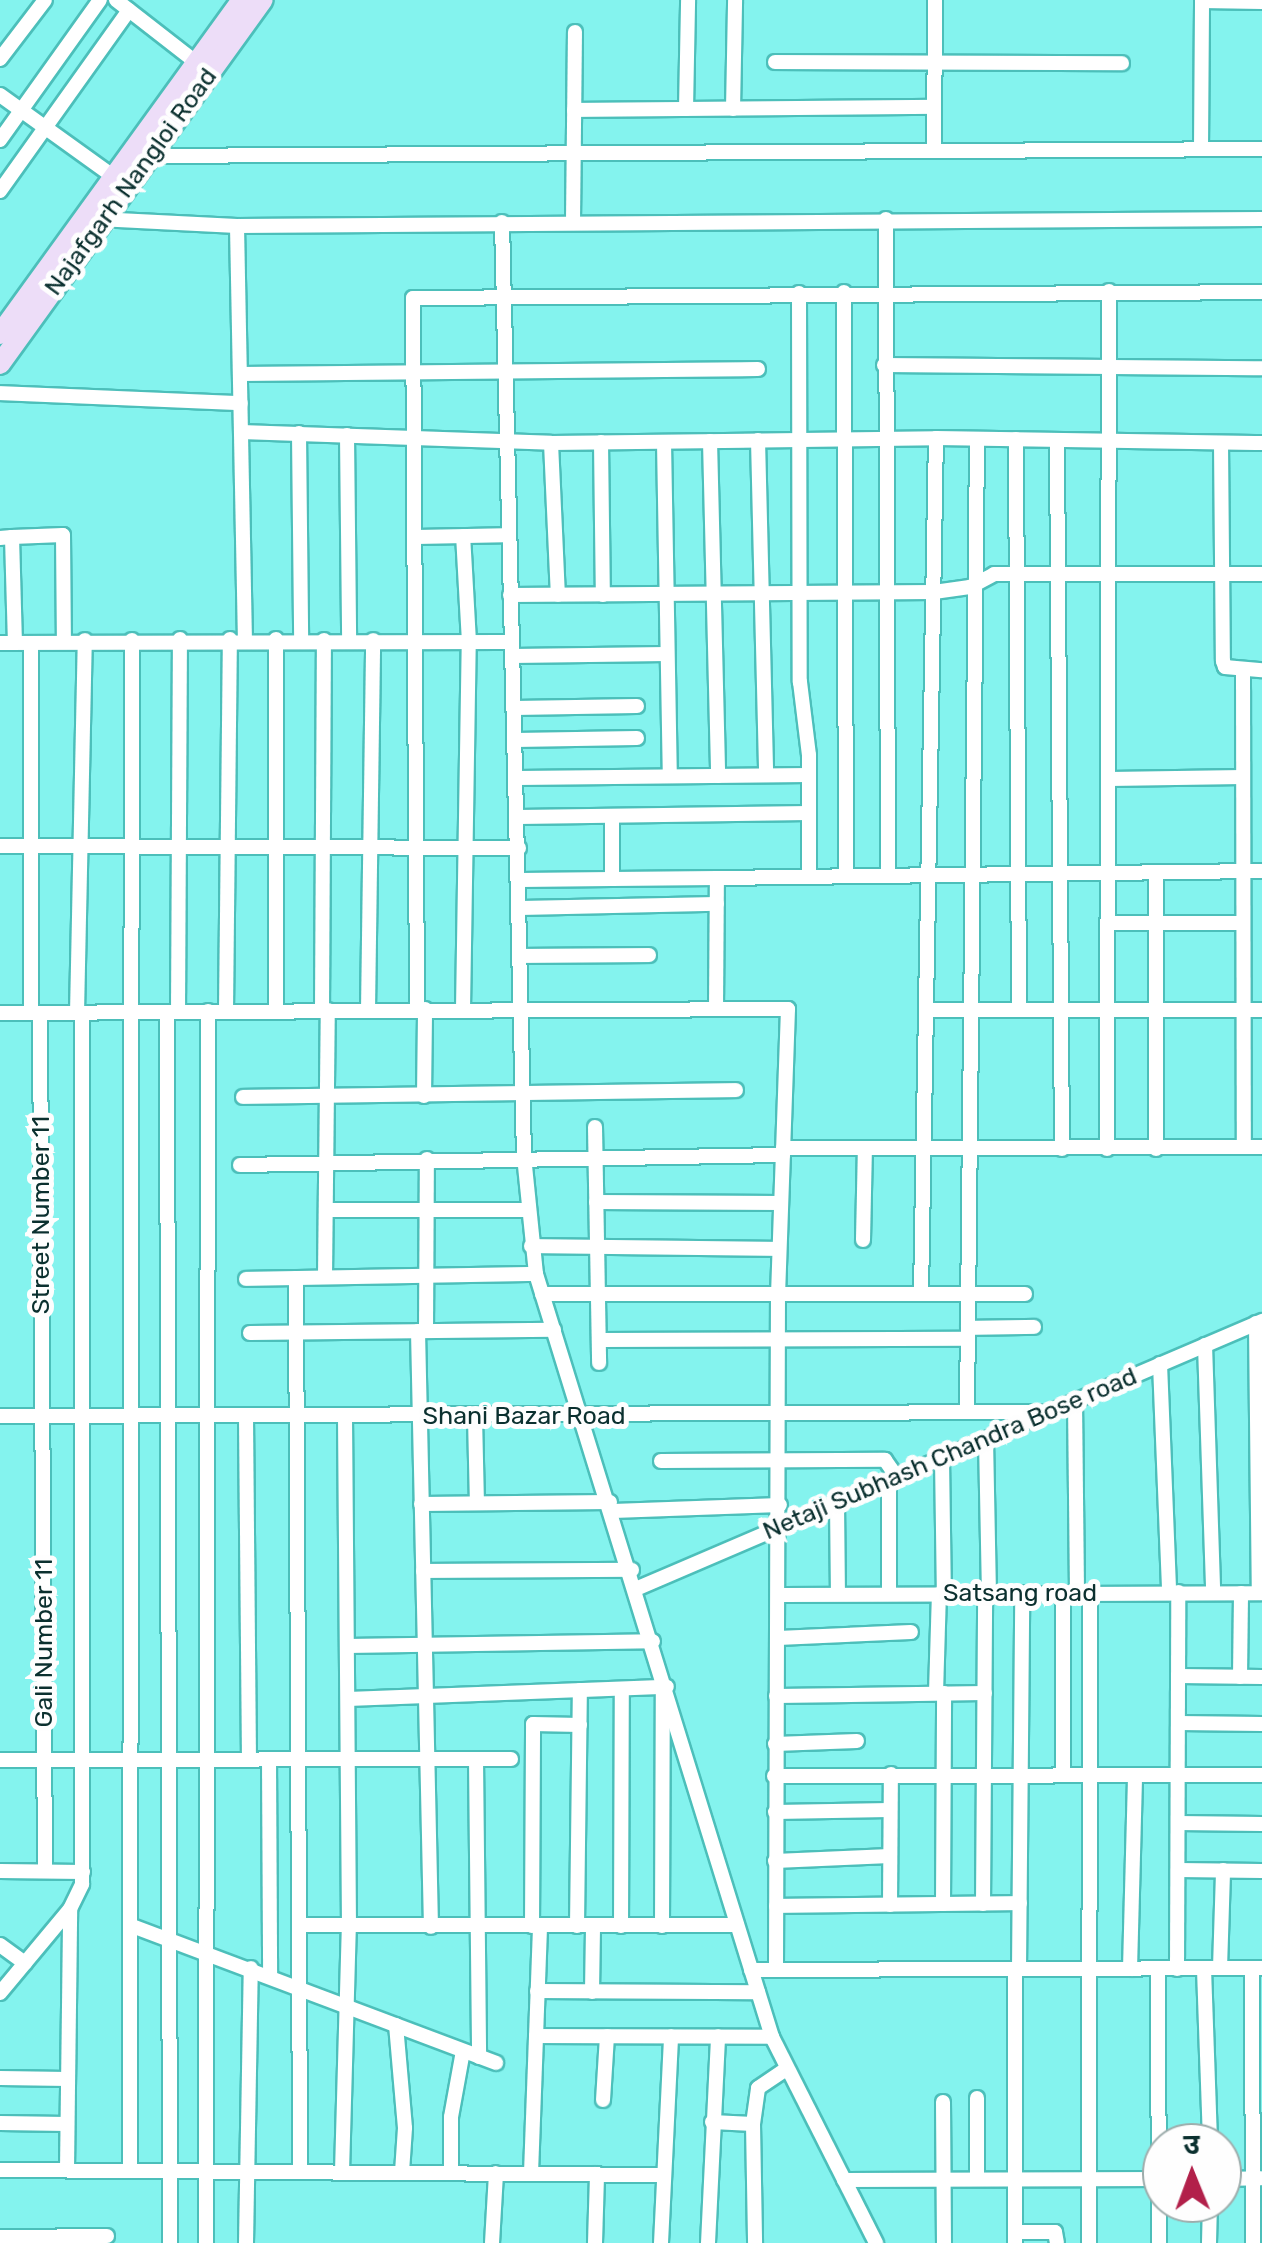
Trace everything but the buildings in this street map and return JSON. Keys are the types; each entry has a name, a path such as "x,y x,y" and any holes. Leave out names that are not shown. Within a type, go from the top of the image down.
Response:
{"main road":[{"path":"0,334 94,217 242,0"},
{"name":"Najafgarh Nangloi Road","path":"120,181 150,156 263,0"},
{"name":"Najafgarh Nangloi Road","path":"0,364 94,217"}],"street":[{"path":"0,59 46,0"},
{"path":"0,140 100,0"},
{"path":"686,109 688,0"},
{"path":"733,109 734,0"},
{"path":"934,0 934,150"},
{"path":"1201,150 1202,1 1262,2"},
{"path":"0,191 46,128 122,5 196,63"},
{"path":"573,221 575,32"},
{"path":"775,62 1122,63"},
{"path":"0,95 120,181"},
{"path":"574,110 934,107"},
{"path":"150,156 1262,149"},
{"path":"94,217 236,226 886,219 1262,220"},
{"path":"886,219 882,438 888,875"},
{"path":"502,222 524,1156 536,1274 638,1588 772,2036 876,2243"},
{"path":"226,1011 227,847 238,639 241,432 236,226"},
{"path":"844,292 846,876"},
{"path":"1107,1149 1113,574 1109,292"},
{"path":"424,1096 416,848 418,641 412,298 1262,292"},
{"path":"799,293 799,594 809,775 809,876"},
{"path":"884,365 1262,368"},
{"path":"240,374 758,370"},
{"path":"0,393 240,403"},
{"path":"241,432 551,443 977,438 1262,444"},
{"path":"299,434 301,640"},
{"path":"347,434 349,640"},
{"path":"921,1294 936,438"},
{"path":"967,1412 977,438"},
{"path":"758,440 758,594 766,775"},
{"path":"1016,440 1019,1010"},
{"path":"1057,440 1062,1149"},
{"path":"710,441 718,776"},
{"path":"601,442 604,595"},
{"path":"664,442 670,776"},
{"path":"551,443 558,595"},
{"path":"1221,443 1223,661 1243,670 1262,670"},
{"path":"64,640 63,535 6,538 7,643 373,640 666,654"},
{"path":"416,537 508,535"},
{"path":"463,1009 462,848 468,642 464,536"},
{"path":"510,595 934,592 1017,575 1262,574"},
{"path":"276,639 276,1011"},
{"path":"67,2170 70,1909 83,1872 86,1416 78,846 85,640"},
{"path":"130,2170 132,640"},
{"path":"170,2243 172,1012 179,847 180,640"},
{"path":"324,640 321,848 327,1162 325,1278"},
{"path":"368,1010 367,848 373,640"},
{"name":"Street Number 11","path":"32,644 30,846 42,1416"},
{"path":"1243,670 1244,1147"},
{"path":"514,708 637,706"},
{"path":"515,740 636,738"},
{"path":"516,778 809,775"},
{"path":"1109,778 1243,777"},
{"path":"518,817 809,813"},
{"path":"612,816 612,879"},
{"path":"0,846 519,848"},
{"path":"520,880 1262,871"},
{"path":"1156,872 1156,1150"},
{"path":"716,1009 717,878"},
{"path":"520,908 717,904"},
{"path":"1108,922 1243,923"},
{"path":"521,956 649,955"},
{"path":"0,1013 788,1009 778,1292 776,1969"},
{"path":"928,1010 1262,1010"},
{"path":"206,2243 208,1012"},
{"path":"243,1097 523,1097 736,1090"},
{"path":"595,1128 600,1362"},
{"path":"240,1165 866,1148 1262,1147"},
{"path":"862,1240 866,1148"},
{"path":"427,1159 420,1417 430,1927"},
{"path":"596,1202 781,1203"},
{"path":"326,1210 527,1210"},
{"path":"532,1246 779,1249"},
{"path":"246,1279 536,1274"},
{"path":"296,1278 300,2171"},
{"path":"542,1294 1026,1294"},
{"path":"1259,1322 1261,1593"},
{"name":"Netaji Subhash Chandra Bose road","path":"638,1588 1259,1322"},
{"path":"599,1340 778,1340 968,1334 1034,1327"},
{"path":"250,1334 554,1330"},
{"path":"1205,1345 1213,1592"},
{"path":"1160,1364 1179,1676 1177,1969"},
{"path":"1075,1401 1076,1593 1088,1774 1088,2243"},
{"name":"Shani Bazar Road","path":"0,1416 582,1417 1048,1412"},
{"name":"Gali Number 11","path":"42,1416 45,1870"},
{"path":"246,1417 249,1760"},
{"path":"342,2172 349,1926 345,1417"},
{"path":"475,1417 477,1503"},
{"path":"983,1904 986,1439"},
{"path":"942,1458 943,1904"},
{"path":"661,1461 885,1460 893,1479 889,1594"},
{"path":"837,1503 838,1594"},
{"path":"422,1504 780,1505"},
{"path":"423,1571 632,1570"},
{"path":"1240,1677 1241,1592"},
{"path":"1022,1593 1015,2238 1055,2232 1056,2243"},
{"path":"1062,1774 1076,1593"},
{"name":"Satsang road","path":"779,1594 1261,1593"},
{"path":"778,1638 910,1632"},
{"path":"347,1646 654,1641"},
{"path":"1179,1676 1262,1677"},
{"path":"348,1698 665,1687"},
{"path":"662,1926 665,1687"},
{"path":"621,1926 622,1689"},
{"path":"577,1926 580,1690"},
{"path":"776,1696 984,1693"},
{"path":"531,2173 538,1991 533,1724 580,1724"},
{"path":"1179,1724 1262,1724"},
{"path":"775,1744 857,1741"},
{"path":"476,1759 482,1927 479,2057"},
{"path":"0,1760 510,1759"},
{"path":"269,1760 270,1976"},
{"path":"774,1776 944,1772 1262,1776"},
{"path":"890,1905 891,1774"},
{"path":"1130,1970 1135,1775"},
{"path":"775,1812 890,1810"},
{"path":"1178,1824 1262,1824"},
{"path":"775,1862 890,1856"},
{"path":"1178,1870 1262,1870"},
{"path":"1210,2123 1212,1968 1223,1870"},
{"path":"0,1871 83,1872"},
{"path":"776,1906 1020,1903"},
{"path":"0,1993 70,1909"},
{"path":"300,1925 737,1925"},
{"path":"132,1926 496,2064"},
{"path":"592,1992 593,1926"},
{"path":"0,1945 25,1962"},
{"path":"246,2243 251,1968"},
{"path":"751,1970 1257,1968 1258,2178 1253,2243"},
{"path":"1158,1969 1159,2123"},
{"path":"538,1991 758,1992"},
{"path":"396,2025 405,2128 402,2172"},
{"path":"536,2036 772,2036"},
{"path":"603,2100 608,2036"},
{"path":"661,2243 660,2175 671,2036"},
{"path":"708,2243 718,2036"},
{"path":"451,2172 451,2117 463,2051"},
{"path":"755,2243 753,2124 758,2088 786,2070"},
{"path":"0,2078 68,2079"},
{"path":"976,2179 978,2098"},
{"path":"943,2102 944,2243"},
{"path":"712,2122 753,2124"},
{"path":"0,2123 67,2124"},
{"path":"0,2170 660,2175"},
{"path":"492,2243 496,2172"},
{"path":"595,2243 597,2174"},
{"path":"844,2180 1142,2178"},
{"path":"0,2237 107,2236"}]}
